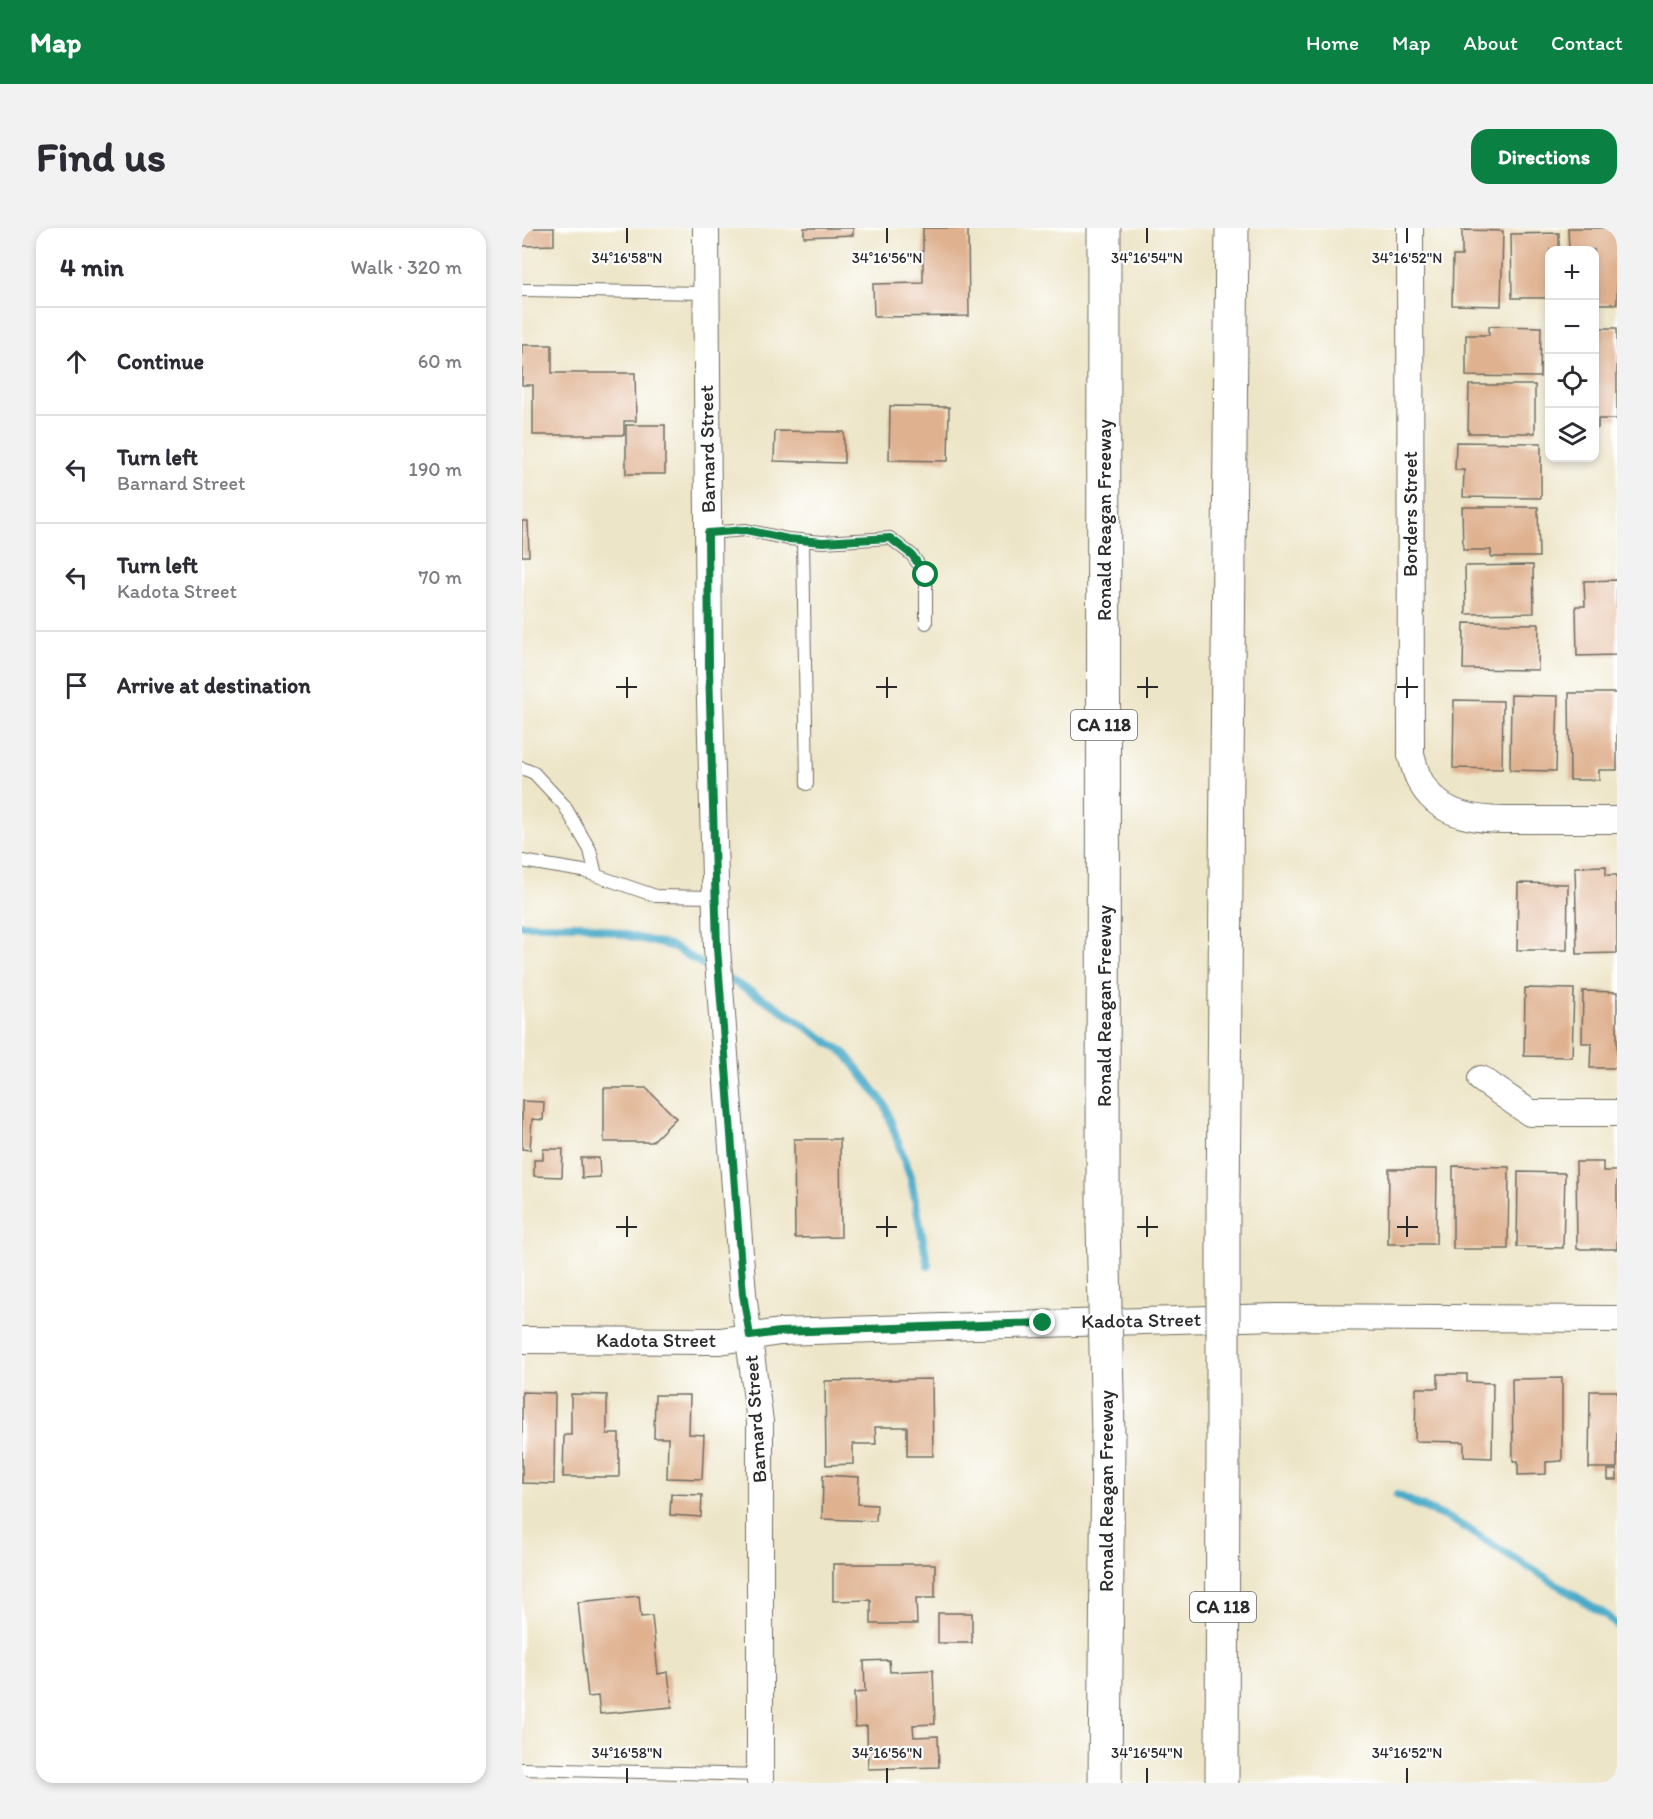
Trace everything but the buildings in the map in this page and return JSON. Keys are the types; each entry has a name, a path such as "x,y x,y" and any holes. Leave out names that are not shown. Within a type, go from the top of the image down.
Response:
{"highway":[{"name":"Ronald Reagan Freeway","path":"1104,228 1103,1222 1108,1434 1105,1783"},
{"name":"CA 118","path":"1222,1783 1223,1203 1232,228"}],"street":[{"name":"Barnard Street","path":"706,228 709,666 717,948 743,1294 760,1422 761,1779"},
{"name":"Borders Street","path":"1410,228 1411,755 1418,777 1431,796 1447,809 1468,818 1617,820"},
{"path":"1480,1079 1530,1113 1617,1113"},
{"name":"Kadota Street","path":"522,1340 720,1341 780,1332 1277,1317 1617,1319"}],"lane":[{"path":"522,290 705,293"},
{"path":"708,533 746,530 788,539 823,542 890,538 912,555 926,575 926,623"},
{"path":"803,540 807,784"},
{"path":"522,768 534,773 564,805 590,850 596,875"},
{"path":"522,861 583,871 656,896 716,897"},
{"path":"522,1769 761,1779"}],"waterway":[{"path":"522,925 585,925 671,946 774,1005 846,1054 885,1105 911,1179 928,1266"},
{"path":"1397,1495 1456,1522 1606,1615 1617,1626"}],"route":[{"path":"926,575 912,555 890,538 823,542 788,539 746,530 708,533 709,666 717,948 743,1294 750,1336 780,1332 1043,1323"}]}
